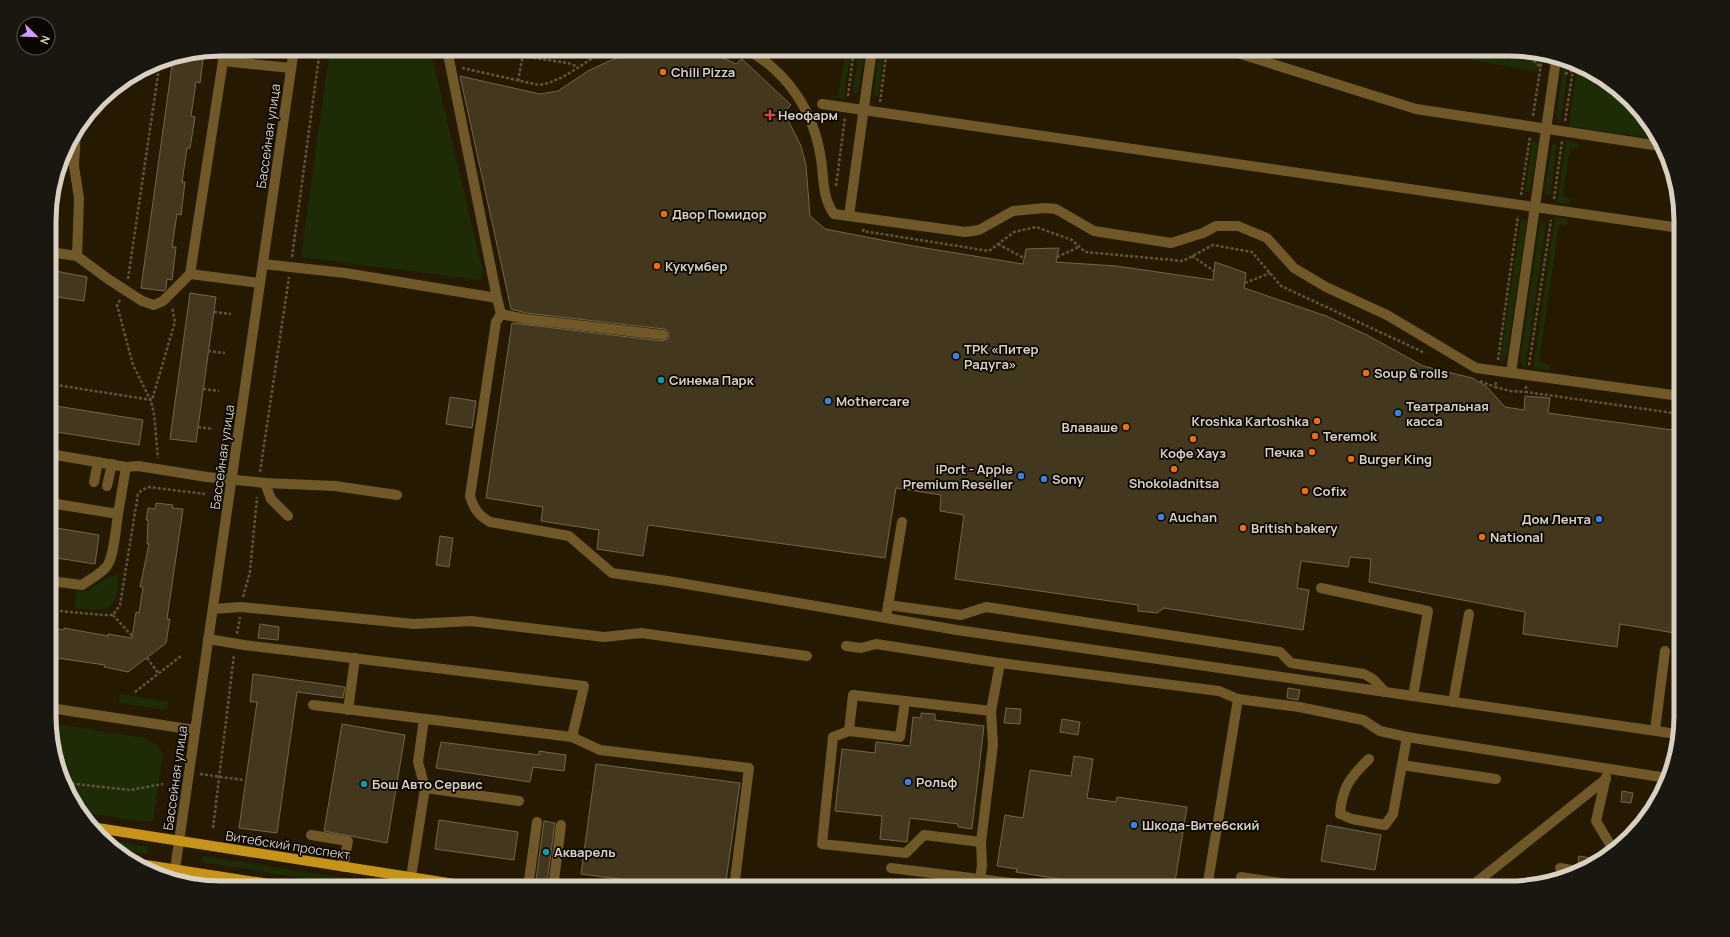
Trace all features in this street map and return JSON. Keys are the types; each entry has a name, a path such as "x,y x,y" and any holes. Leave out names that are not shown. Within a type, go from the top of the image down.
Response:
{"main road":[{"name":"Витебский проспект","path":"100,828 436,881"},
{"path":"150,865 251,881"}],"street":[{"path":"56,253 77,256 142,301 154,305 163,301 190,274 223,56"},
{"name":"Бассейная улица","path":"176,869 293,56"},
{"path":"449,56 501,314 496,322 470,496 473,508 480,516 490,522 569,536 612,574 683,583 973,632 1673,733"},
{"path":"755,56 789,84 802,101 814,128 821,161 824,193 827,204 834,214 965,232 979,230 1013,211 1050,208 1062,212 1094,231 1171,243 1203,233 1216,226 1238,226 1267,238 1294,268 1326,287 1387,315 1476,368 1674,395"},
{"path":"849,216 871,56"},
{"path":"1247,56 1416,109 1546,130 1656,145"},
{"path":"223,61 291,68"},
{"path":"1511,373 1556,63"},
{"path":"822,104 1552,211 1674,227"},
{"path":"75,143 74,166 79,198 77,256"},
{"path":"262,264 345,273 497,298"},
{"path":"190,274 260,283"},
{"path":"501,314 525,319 663,335"},
{"path":"56,455 126,467 138,466 262,482 335,486 397,495"},
{"path":"94,482 98,462"},
{"path":"108,486 112,464"},
{"path":"56,582 82,585 108,565 126,467"},
{"path":"262,482 271,499 288,516"},
{"path":"56,504 118,514"},
{"path":"886,618 902,522"},
{"path":"1321,588 1428,611 1413,696"},
{"path":"888,606 960,615 986,607 1280,652 1290,663 1364,674 1373,679 1385,692"},
{"path":"213,609 241,607 414,624 471,621 604,637 641,633 807,656"},
{"path":"1453,702 1468,614"},
{"path":"208,639 584,686 572,737"},
{"path":"846,646 861,648 876,644 1000,663 1219,691 1238,699 1299,707 1363,720 1380,731 1407,737 1662,777"},
{"path":"1655,730 1665,651"},
{"path":"348,710 354,658"},
{"path":"980,881 982,865 980,842 993,745 991,711 1000,663"},
{"path":"849,731 853,695 991,711"},
{"path":"1208,881 1238,699"},
{"path":"905,701 900,737 849,731 832,737 822,844 906,853 924,834 980,842"},
{"path":"313,705 572,737 600,750 749,768 735,881"},
{"path":"56,709 195,730"},
{"path":"411,877 426,788 418,762 424,719"},
{"path":"1369,759 1352,775 1342,797 1340,814 1352,819 1385,825 1393,814 1407,737"},
{"path":"1402,764 1496,779"},
{"path":"1608,768 1596,821 1611,846"},
{"path":"1478,881 1606,779"},
{"path":"426,788 519,801"},
{"path":"529,881 537,822"},
{"path":"554,881 561,825"},
{"path":"311,835 348,841 343,867"},
{"path":"891,868 968,881"},
{"path":"1560,868 1568,869"},
{"path":"1241,877 1268,881"}],"path":[{"path":"213,828 235,643 241,607 250,572 319,56"},
{"path":"518,81 523,56 568,63 577,66"},
{"path":"451,66 539,85 548,83 566,75 577,66 595,56"},
{"path":"847,101 853,56"},
{"path":"880,104 886,56"},
{"path":"1530,57 1541,68"},
{"path":"1533,120 1542,59"},
{"path":"159,69 131,270 126,289 117,306 133,366 151,401 154,414 160,470"},
{"path":"1564,126 1572,72 1575,70"},
{"path":"836,192 846,113"},
{"path":"1498,365 1530,132"},
{"path":"1529,369 1563,138"},
{"path":"867,218 863,231 989,251 1014,232 1036,227 1072,240 1085,252 1183,261 1213,245 1252,252 1281,286 1430,355"},
{"path":"998,244 1024,258"},
{"path":"1057,257 1079,247"},
{"path":"1192,256 1214,271"},
{"path":"1245,283 1270,273"},
{"path":"151,401 175,322 169,295"},
{"path":"214,312 231,314"},
{"path":"208,351 225,353"},
{"path":"1476,378 1495,387 1510,391 1674,413"},
{"path":"1495,387 1496,379"},
{"path":"1526,392 1527,384"},
{"path":"56,385 151,401"},
{"path":"203,389 219,391"},
{"path":"198,427 213,429"},
{"path":"113,615 120,605 138,494 142,490 149,487 204,494"},
{"path":"56,611 113,615 132,636"},
{"path":"135,692 181,656"},
{"path":"147,658 159,674"},
{"path":"189,772 243,780"},
{"path":"71,783 130,790 163,784"}],"green space":[{"path":"329,56 432,56 483,272 480,280 301,257"},
{"path":"845,56 850,56 844,99 831,97 831,95 838,96"},
{"path":"858,56 864,56 858,93 853,92"},
{"path":"879,56 884,56 878,96 873,96"},
{"path":"1453,56 1531,57 1539,59 1537,72"},
{"path":"1563,66 1568,68 1560,124 1556,114"},
{"path":"1580,72 1592,78 1618,97 1633,112 1652,138 1569,126 1576,75"},
{"path":"1566,140 1579,144 1577,148 1570,148 1563,196 1571,199 1570,204 1557,203"},
{"path":"1532,141 1538,142 1530,192 1525,192"},
{"path":"1552,144 1557,145 1550,195 1544,195"},
{"path":"1555,217 1567,219 1569,222 1566,226 1559,225 1539,362 1549,365 1549,370 1533,369"},
{"path":"1521,220 1527,221 1507,353 1504,360 1500,363"},
{"path":"1540,222 1546,223 1525,368 1520,362"},
{"path":"119,574 116,596 113,603 109,607 96,610 74,608 77,591 88,591 107,578"},
{"path":"120,694 169,702 168,708 164,710 119,703"},
{"path":"56,724 144,738 152,742 161,750 163,753 153,821 144,822 87,813 73,789 65,769 57,738"},
{"path":"113,841 148,847 147,854 125,850"},
{"path":"203,856 365,881 320,881 201,862"}],"building":[{"name":"ТРК «Питер Радуга»","path":"622,56 719,56 736,64 742,59 791,105 784,112 801,146 806,165 810,216 825,229 913,246 1023,264 1026,249 1059,248 1056,262 1116,266 1213,280 1215,262 1246,273 1244,288 1326,316 1367,335 1423,366 1472,378 1486,386 1505,407 1524,410 1525,396 1550,398 1548,413 1674,430 1674,633 1620,624 1617,647 1523,634 1525,612 1369,582 1371,559 1350,557 1348,567 1301,561 1297,588 1309,590 1303,630 1164,608 1157,613 1138,611 1138,605 955,579 964,515 940,511 941,495 896,488 885,558 648,525 643,556 597,549 599,530 541,521 543,507 486,498 512,323 662,341 668,339 669,335 667,330 664,329 526,313 511,309 460,76 540,94 558,91 588,71"},
{"path":"203,57 200,83 196,82 191,116 195,117 190,148 187,148 182,182 185,182 181,215 177,214 172,247 176,247 172,280 167,279 166,289 164,291 141,288 172,64"},
{"path":"56,271 87,277 84,301 56,297"},
{"path":"190,293 216,297 196,442 170,439"},
{"path":"450,397 476,401 472,428 446,424"},
{"path":"56,406 143,420 139,445 56,432"},
{"path":"156,503 173,505 172,508 183,509 167,619 170,619 166,643 128,672 104,667 105,665 56,658 56,629 64,630 64,628 108,636 108,634 132,638 136,612 139,613 143,587 140,587 149,544 147,544 148,520 146,520 148,508 155,509"},
{"path":"56,528 99,535 95,564 56,558"},
{"path":"440,536 453,538 449,567 436,565"},
{"path":"260,624 279,627 278,640 258,638"},
{"path":"253,674 345,687 343,698 297,692 277,833 239,828 257,702 250,702"},
{"path":"1288,688 1300,690 1298,700 1287,698"},
{"path":"1006,708 1021,709 1020,724 1004,723"},
{"name":"Рольф","path":"921,713 935,714 935,720 984,726 972,829 958,827 958,824 910,818 907,842 880,839 882,816 835,811 842,749 875,753 876,742 910,746 913,717 921,718"},
{"path":"1062,719 1080,722 1078,735 1060,732"},
{"name":"Бош Авто Сервис","path":"342,724 405,735 387,843 324,831"},
{"path":"441,742 539,755 539,751 566,755 564,771 533,767 530,782 436,768"},
{"path":"1074,756 1093,759 1087,798 1116,802 1117,797 1187,807 1175,881 1072,881 1016,872 1017,869 997,866 1005,815 1023,818 1030,770 1071,776"},
{"path":"596,764 740,783 726,881 634,881 581,874"},
{"path":"1622,791 1633,793 1631,803 1621,802"},
{"path":"439,820 518,832 514,860 435,849"},
{"name":"Акварель","path":"544,821 555,823 547,881 536,880"},
{"path":"1327,825 1381,835 1375,870 1321,861"},
{"path":"1579,856 1593,858 1582,864 1578,865"}],"place":[{"name":"Chili Pizza","path":"663,72"},
{"name":"Неофарм","path":"770,115"},
{"name":"Двор Помидор","path":"664,214"},
{"name":"Кукумбер","path":"657,266"},
{"name":"ТРК «Питер Радуга»","path":"956,356"},
{"name":"Soup & rolls","path":"1366,373"},
{"name":"Синема Парк","path":"661,380"},
{"name":"Mothercare","path":"828,401"},
{"name":"Театральная касса","path":"1398,413"},
{"name":"Kroshka Kartoshka","path":"1317,421"},
{"name":"Влаваше","path":"1126,427"},
{"name":"Teremok","path":"1315,436"},
{"name":"Кофе Хауз","path":"1193,439"},
{"name":"Печка","path":"1312,452"},
{"name":"Burger King","path":"1351,459"},
{"name":"Shokoladnitsa","path":"1174,469"},
{"name":"iPort - Apple Premium Reseller","path":"1021,476"},
{"name":"Sony","path":"1044,479"},
{"name":"Cofix","path":"1305,491"},
{"name":"Auchan","path":"1161,517"},
{"name":"Дом Лента","path":"1599,519"},
{"name":"British bakery","path":"1243,528"},
{"name":"National","path":"1482,537"},
{"name":"Рольф","path":"908,782"},
{"name":"Бош Авто Сервис","path":"364,784"},
{"name":"Шкода-Витебский","path":"1134,825"},
{"name":"Акварель","path":"546,852"}]}
